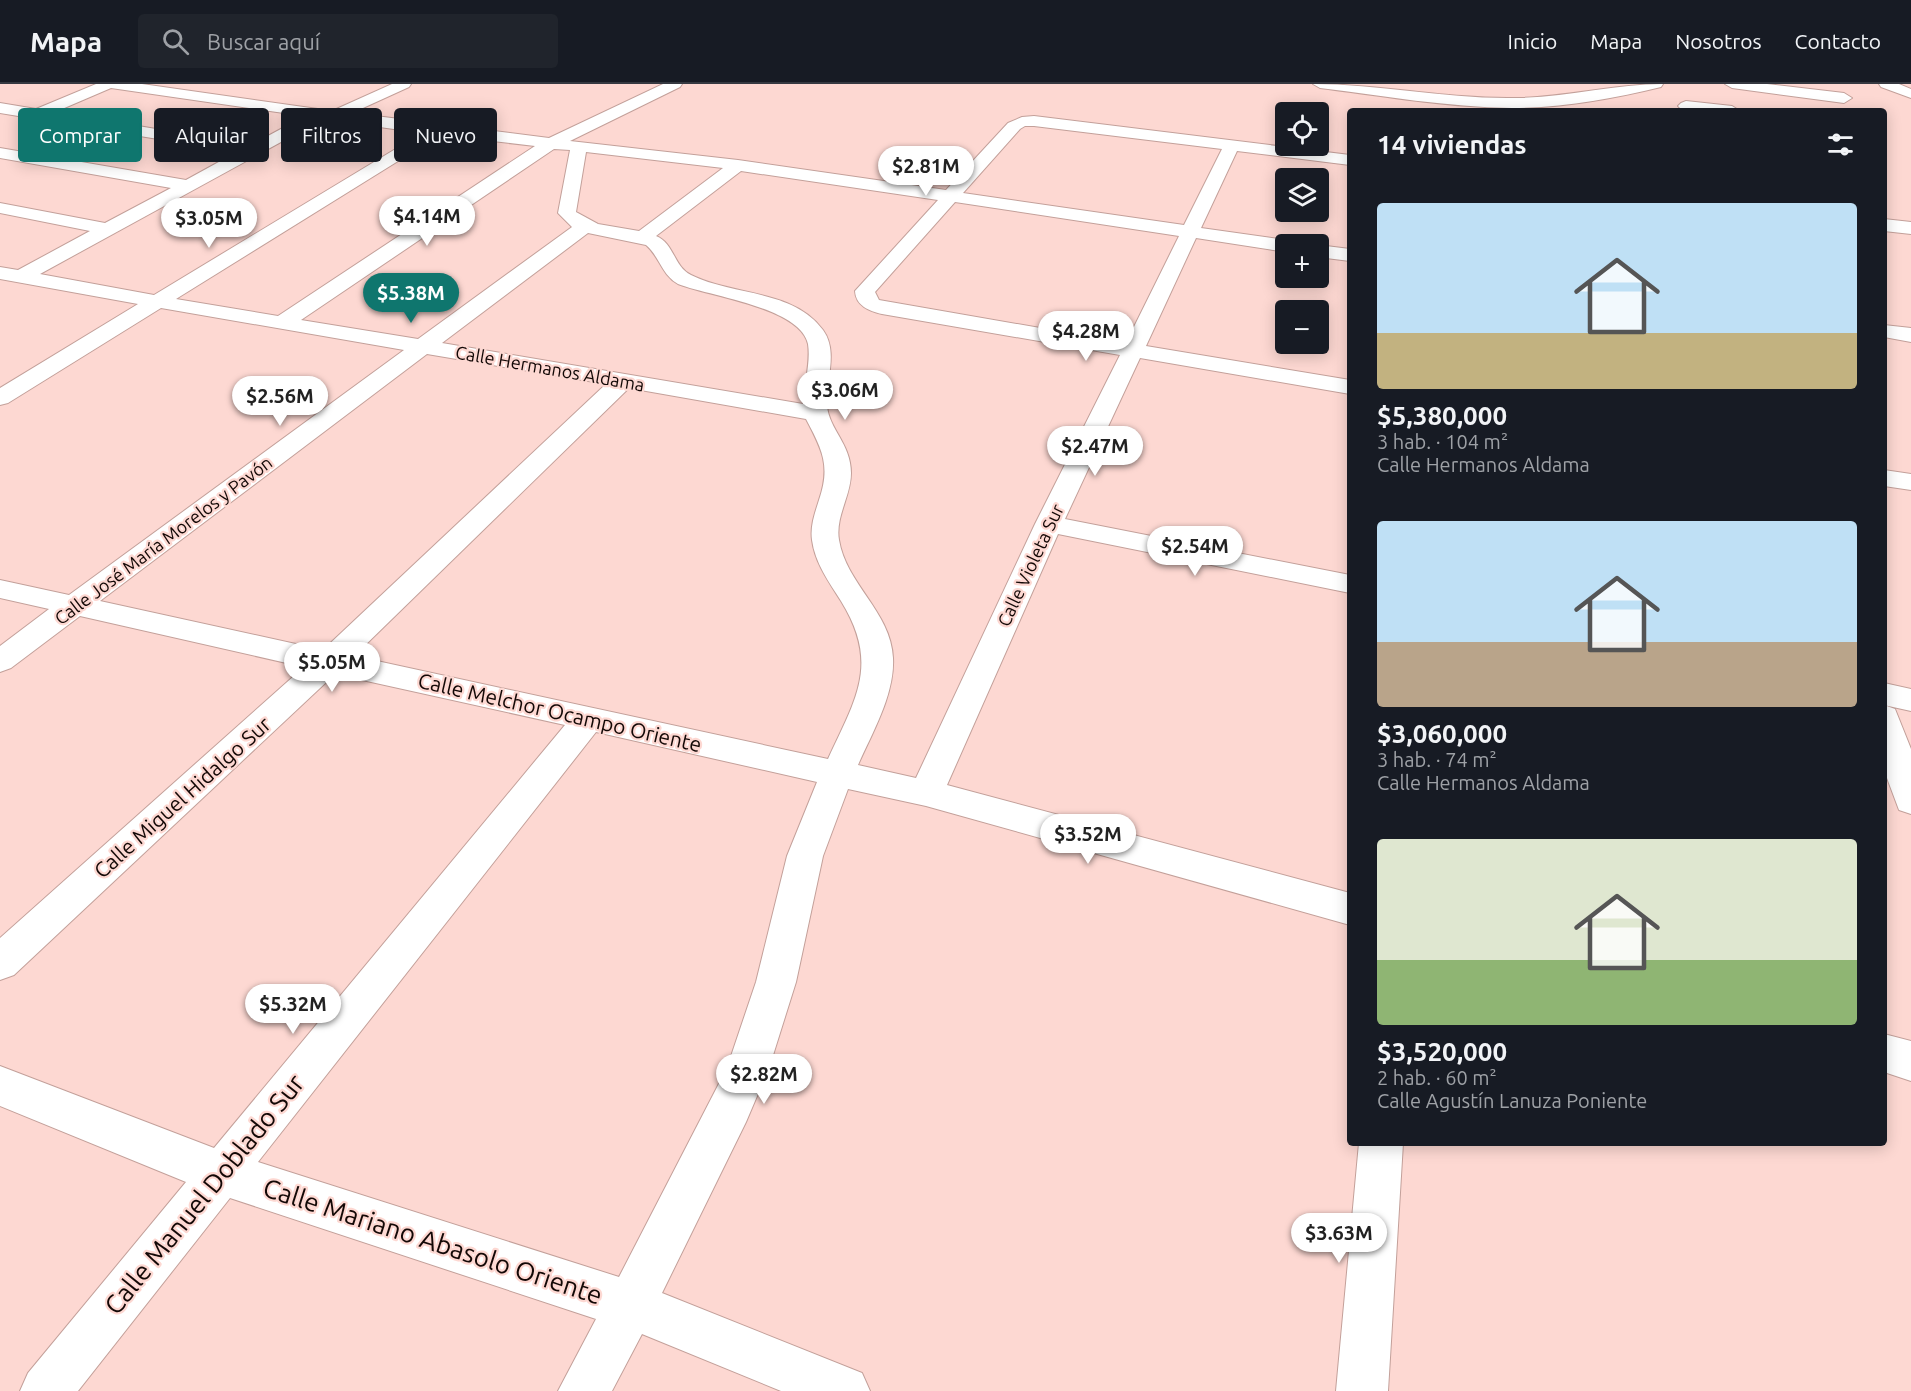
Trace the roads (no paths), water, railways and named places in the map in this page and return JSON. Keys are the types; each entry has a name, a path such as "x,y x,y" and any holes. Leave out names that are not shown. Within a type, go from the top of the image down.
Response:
{"street":[{"path":"52,108 110,84 281,109"},
{"path":"344,108 404,84"},
{"path":"283,322 552,143 675,84"},
{"path":"1320,84 1512,103 1548,101 1656,84"},
{"path":"1597,84 1637,88"},
{"path":"1732,84 1844,98"},
{"path":"1886,84 1911,94"},
{"path":"1686,104 1712,108"},
{"path":"0,108 18,111"},
{"path":"1347,160 1034,121 1022,122 1014,126 865,291 867,300 882,308 1347,386"},
{"path":"9,126 18,122"},
{"path":"497,137 738,165 1275,244"},
{"path":"579,145 567,213 570,219 585,226 643,237 661,246 671,271 683,279 767,304 806,324 817,336 820,348 816,376 816,413 832,443 838,471 836,493 826,520 825,539 831,558 874,637 878,659 870,699 810,840 794,892 784,951 747,1071 632,1306 584,1391"},
{"name":"Calle Violeta Sur","path":"926,793 1048,524 1232,145"},
{"path":"0,153 186,185"},
{"path":"0,398 394,157"},
{"path":"10,275 106,229 230,162"},
{"path":"643,237 738,165"},
{"path":"0,208 106,229"},
{"path":"1887,225 1911,228"},
{"name":"Calle José María Morelos y Pavón","path":"0,660 585,226"},
{"path":"1329,252 1347,255"},
{"name":"Calle Hermanos Aldama","path":"10,275 816,413"},
{"path":"1887,331 1911,335"},
{"name":"Calle Miguel Hidalgo Sur","path":"0,963 332,660 624,380"},
{"path":"1887,478 1911,482"},
{"path":"1048,524 1347,583"},
{"name":"Calle Melchor Ocampo Oriente","path":"0,589 74,607 332,660 926,793 1347,908"},
{"path":"1887,695 1911,700"},
{"name":"Calle Manuel Doblado Sur","path":"46,1391 588,719"},
{"path":"1887,726 1911,801"},
{"path":"1887,1054 1911,1061"},
{"name":"Calle Mariano Abasolo Oriente","path":"0,1086 221,1173 632,1306 844,1391"},
{"path":"1362,1391 1381,1146"}]}
